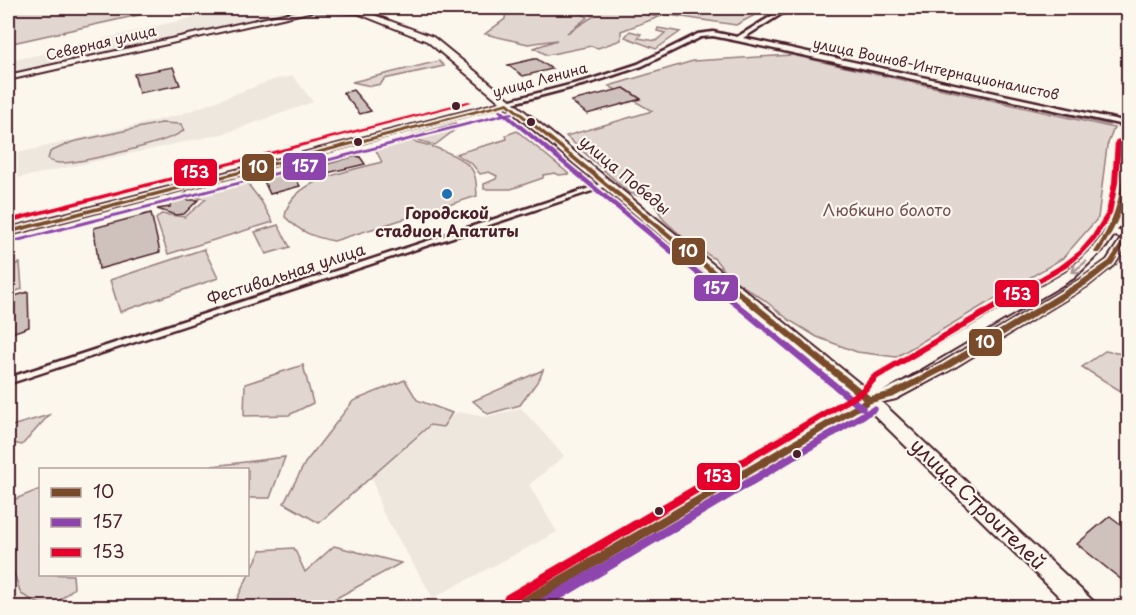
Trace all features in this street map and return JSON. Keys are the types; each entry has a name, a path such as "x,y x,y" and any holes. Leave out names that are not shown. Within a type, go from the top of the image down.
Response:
{"main road":[{"name":"Северная улица","path":"8,78 299,11 342,8"},
{"name":"улица Победы","path":"342,8 371,15 430,39 869,400"},
{"path":"869,400 880,387 1070,275 1094,256 1113,232 1122,208 1128,141"},
{"path":"869,400 891,395 945,367 1085,282 1111,262 1128,236"},
{"name":"улица Строителей","path":"869,400 1086,608"}],"street":[{"path":"738,39 788,8"},
{"name":"улица Ленина","path":"8,232 612,75 700,35 713,34 738,39"},
{"name":"улица Воинов-Интернационалистов","path":"738,39 1128,124"},
{"name":"Фестивальная улица","path":"8,381 608,184"},
{"path":"1113,232 1128,236"},
{"path":"514,608 869,400"}],"shaded area":[{"path":"232,8 300,8 8,75 8,61 83,46 103,39"},
{"path":"293,76 313,102 226,133 18,178 18,153 179,115 273,80"},
{"path":"521,408 564,456 529,485 557,532 433,598 381,509 370,469 401,440 459,412 485,417"},
{"path":"8,560 39,574 47,607 8,607"}],"green space":[{"path":"8,8 170,8 8,44"},
{"path":"504,8 569,8 588,17 567,33 594,16 579,8 611,8 659,17 621,31 621,40 598,48 591,46 547,55 534,48 557,40 528,44 485,34 505,19 506,9"},
{"path":"622,8 768,8 736,25"},
{"path":"658,28 680,32 656,49 625,37 630,31 641,34 638,38 656,41 665,33 657,31"},
{"path":"753,44 1109,122 1109,125"},
{"name":"Любкино болото","path":"792,55 1114,128 1107,146 1098,218 1063,258 896,357 857,352 817,337 729,277 715,259 688,242 664,220 654,204 647,198 629,193 566,136 652,111 609,86 693,61"},
{"path":"439,61 444,66 384,79 381,84 371,86 352,82"},
{"path":"161,123 181,124 184,130 145,146 105,156 61,163 48,159 50,152 72,142"},
{"path":"455,123 460,126 435,145 407,137"},
{"path":"517,131 569,174 543,175 543,178 511,189 484,189 484,184 496,179 497,176 489,172 480,174 472,164 456,154 507,139 506,135"},
{"path":"528,133 536,133 589,177 578,177"},
{"path":"401,139 438,149 464,162 474,174 477,196 334,241 307,233 285,217 289,204 309,185 339,173 382,162 374,147"},
{"path":"244,179 273,222 168,254 156,219 161,214 185,217 206,199 185,196"},
{"path":"278,225 290,247 266,254 255,232"},
{"path":"204,249 218,278 120,312 110,280"},
{"path":"20,263 22,289 8,294 8,266"},
{"path":"1105,351 1128,355 1127,395 1082,367"},
{"path":"303,365 313,403 289,415 244,416 245,384"},
{"path":"543,370 540,378 520,405 488,414 473,401"},
{"path":"405,380 417,400 452,413 443,427 430,425 319,523 284,503 305,463 353,401"},
{"path":"49,415 22,445 8,442 8,427"},
{"path":"285,457 270,498 249,498 249,468 197,468"},
{"path":"39,489 39,576 73,576 74,588 52,607 45,607 21,594 12,567 8,566 8,502"},
{"path":"334,546 401,563 320,607 233,607 261,550 294,548 305,572"}],"building":[{"path":"534,59 552,69 523,76 508,65"},
{"path":"173,67 180,85 139,93 134,74"},
{"path":"624,88 641,99 587,114 571,101"},
{"path":"353,90 371,111 360,114 343,93"},
{"path":"356,156 360,157 365,164 323,174 316,167"},
{"path":"292,172 300,186 270,194 263,179"},
{"path":"186,193 183,200 198,200 184,214 176,215 157,209 170,207 171,202"},
{"path":"151,213 160,252 99,269 94,228"},
{"path":"28,292 29,327 9,334 8,298"},
{"path":"1110,516 1128,530 1128,585 1077,544"}],"transit line":[{"name":"153","path":"8,221 470,102"},
{"name":"10","path":"508,103 869,400"},
{"name":"10","path":"8,232 508,103"},
{"name":"157","path":"501,111 862,408"},
{"name":"157","path":"11,242 511,113"},
{"name":"153","path":"509,599 862,392 875,377 1064,266 1094,238 1109,213 1115,183 1118,141"},
{"name":"10","path":"1097,252 1113,226 1122,200 1128,141"},
{"name":"10","path":"515,608 869,400 891,395 945,367 1085,282 1111,262 1128,236"},
{"name":"157","path":"536,608 874,409"}],"place":[{"name":"Городской стадион Апатиты","path":"447,194"}]}
